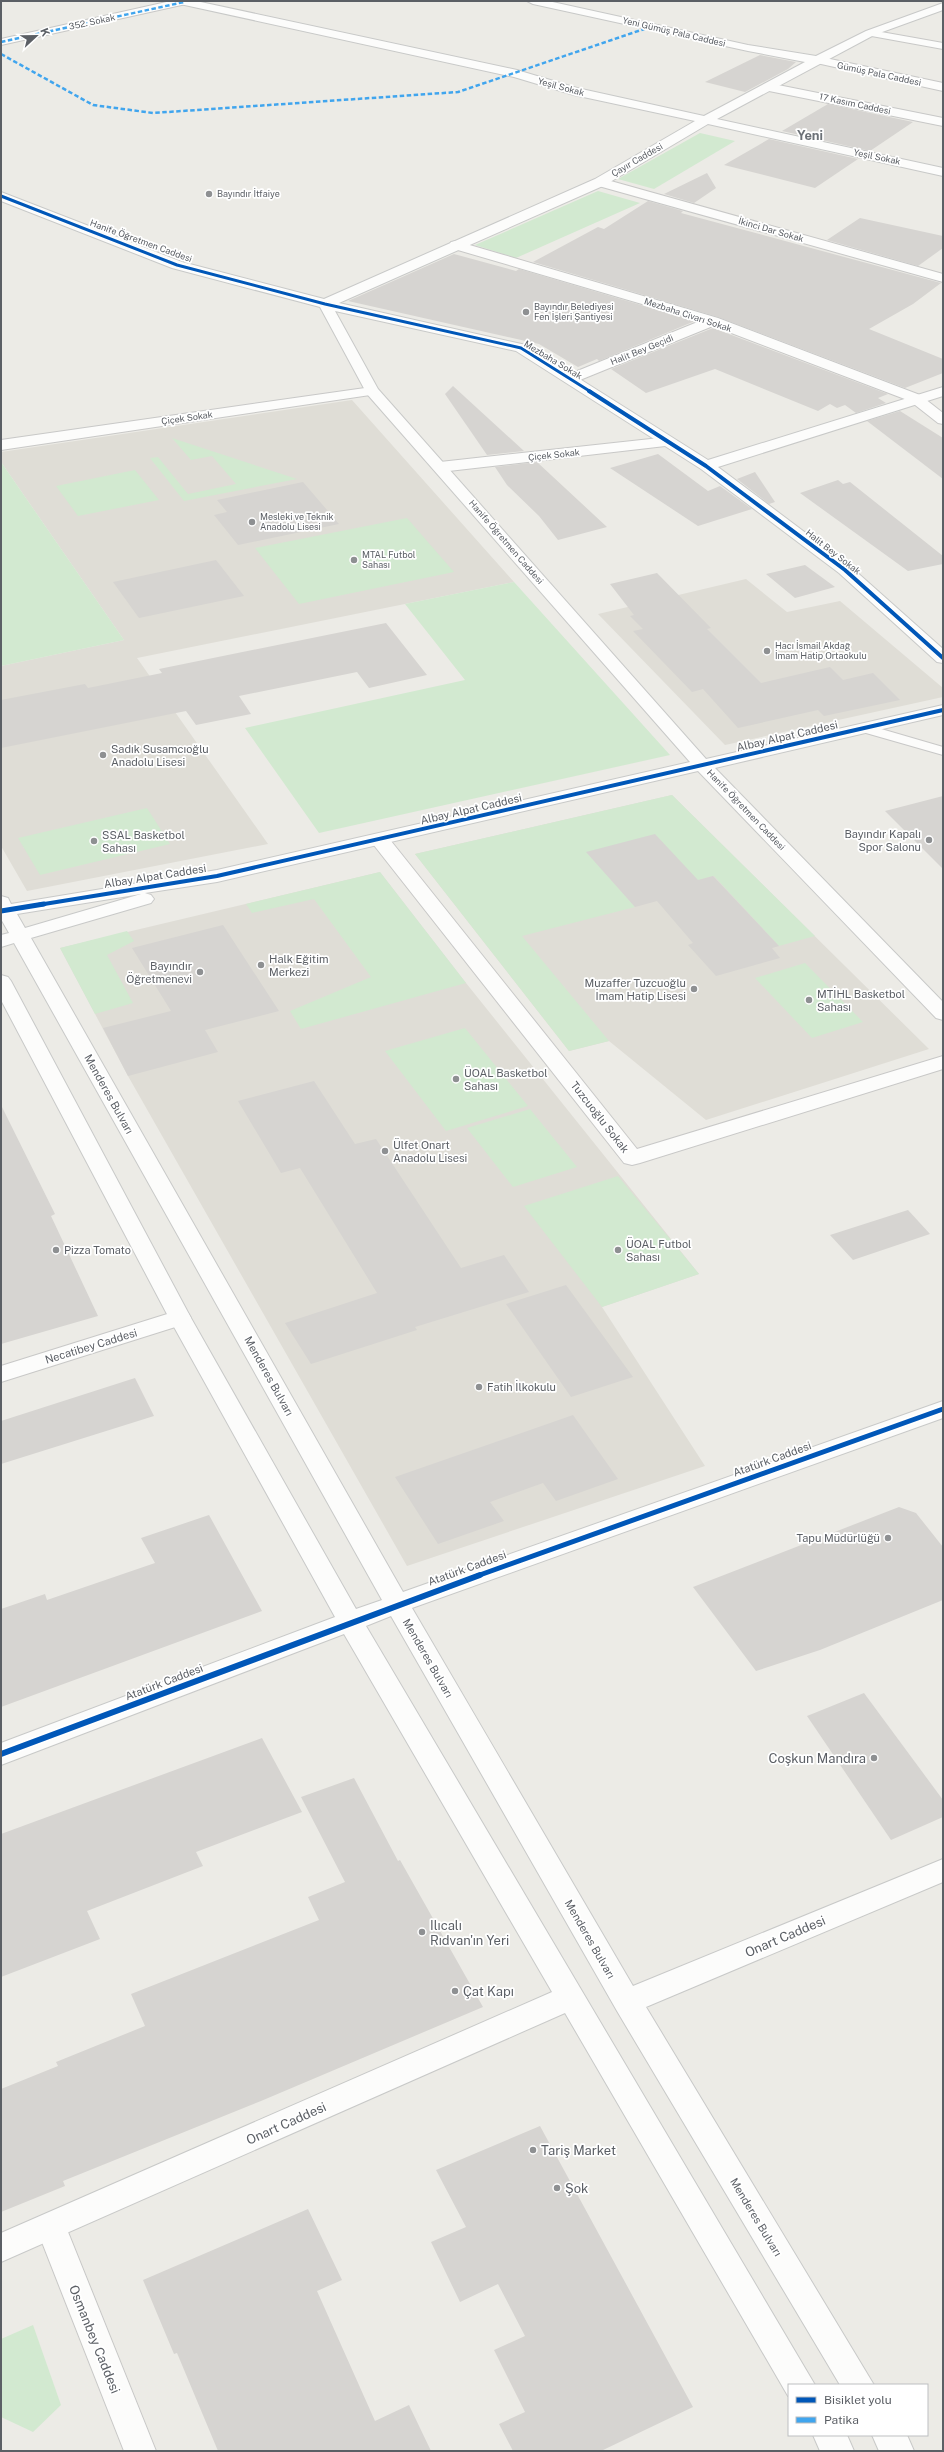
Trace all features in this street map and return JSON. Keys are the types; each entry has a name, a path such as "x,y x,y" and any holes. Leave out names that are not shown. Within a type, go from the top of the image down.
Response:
{"street":[{"name":"352. Sokak","path":"1,42 183,1"},
{"name":"Yeşil Sokak","path":"183,1 517,74 574,91 941,169"},
{"name":"Yeni Gümüş Pala Caddesi","path":"533,1 748,48 816,60"},
{"name":"Çayır Caddesi","path":"325,304 600,182 706,120 816,60 870,33 943,6"},
{"path":"870,33 943,46"},
{"name":"Gümüş Pala Caddesi","path":"816,60 943,87"},
{"name":"17 Kasım Caddesi","path":"768,87 943,122"},
{"name":"İkinci Dar Sokak","path":"600,182 943,278"},
{"name":"Hanife Öğretmen Caddesi","path":"1,196 177,265 325,304 372,391 703,766 943,1014"},
{"name":"Mezbaha Civarı Sokak","path":"456,245 714,321 915,398 943,420"},
{"name":"Mezbaha Sokak","path":"325,304 521,348 706,466"},
{"name":"Halit Bey Geçidi","path":"570,379 714,321"},
{"name":"Çiçek Sokak","path":"1,445 372,391"},
{"path":"706,466 915,398 943,391"},
{"name":"Çiçek Sokak","path":"440,467 669,442"},
{"name":"Halit Bey Sokak","path":"706,466 845,570 943,658"},
{"name":"Albay Alpat Caddesi","path":"2,907 217,876 380,840 943,710"},
{"name":"Tuzcuoğlu Sokak","path":"380,840 632,1158 943,1062"},
{"name":"Albay Alpat Caddesi","path":"11,939 217,876"},
{"name":"Menderes Bulvarı","path":"2,907 11,939 627,2002 857,2384"},
{"path":"1,981 180,1318 350,1622 798,2384"},
{"name":"Necatibey Caddesi","path":"1,1374 180,1318"},
{"name":"Atatürk Caddesi","path":"1,1754 397,1604 943,1409"},
{"name":"Onart Caddesi","path":"627,2002 943,1870"},
{"name":"Onart Caddesi","path":"1,2248 571,1997"},
{"name":"Osmanbey Caddesi","path":"51,2227 140,2451"},
{"path":"830,2436 838,2451"},
{"path":"889,2436 898,2451"}],"lane":[{"path":"864,728 943,751"}],"shaded area":[{"name":"Mesleki ve Teknik Anadolu Lisesi","path":"352,400 514,582 137,658 268,844 27,891 1,846 1,666 124,640 1,462 1,452"},
{"name":"Hacı İsmail Akdağ İmam Hatip Ortaokulu","path":"746,579 787,612 840,601 943,688 943,697 725,745 598,614"},
{"name":"Muzaffer Tuzcuoğlu İmam Hatip Lisesi","path":"672,795 929,1049 706,1120 609,1041 569,1051 415,854"},
{"path":"380,872 466,983 699,1274 602,1307 705,1466 407,1566 128,1076 60,948"}],"green space":[{"path":"700,133 735,141 654,189 618,179"},
{"path":"598,191 640,203 516,258 475,245"},
{"path":"172,438 297,479 184,501 150,458 158,457 188,494 236,484 212,456 191,460"},
{"path":"1,462 124,640 1,666"},
{"path":"135,470 159,500 78,516 56,486"},
{"name":"MTAL Futbol Sahası","path":"407,518 454,572 299,604 255,548"},
{"path":"514,582 670,755 319,833 245,728 465,680 405,604"},
{"path":"672,795 815,936 779,946 714,876 684,884 587,852 635,907 522,936 609,1041 569,1051 415,854"},
{"name":"SSAL Basketbol Sahası","path":"147,808 170,844 40,875 18,838"},
{"path":"380,872 466,983 301,1029 290,1011 371,977 314,899 252,913 246,904"},
{"path":"127,931 134,941 107,955 133,1003 95,1014 60,948"},
{"name":"MTİHL Basketbol Sahası","path":"805,963 863,1022 812,1038 755,978"},
{"name":"ÜOAL Basketbol Sahası","path":"465,1028 528,1106 446,1131 385,1051"},
{"name":"ÜOAL Basketbol Sahası","path":"530,1109 577,1167 513,1187 467,1128"},
{"name":"ÜOAL Futbol Sahası","path":"618,1176 699,1274 602,1307 524,1206"},
{"path":"33,2325 61,2405 33,2432 1,2417 1,2339"}],"building":[{"path":"760,55 796,62 788,69 745,92 705,82"},
{"path":"828,104 913,122 870,151 782,131"},
{"path":"769,139 858,159 815,188 724,165"},
{"path":"707,173 716,188 694,203 664,194"},
{"path":"648,201 683,211 681,213 941,283 913,304 869,329 943,359 943,373 905,388 718,317 533,262 598,227 604,229"},
{"path":"860,218 943,236 943,248 918,266 827,240"},
{"name":"Bayındır Belediyesi Fen İşleri Şantiyesi","path":"454,254 516,271 519,269 695,321 599,361 597,359 578,367 539,344 348,301"},
{"path":"713,328 888,394 878,398 886,403 856,413 845,405 837,408 830,404 818,411 715,369 646,393 611,369"},
{"path":"453,386 524,451 487,455 445,394"},
{"path":"900,411 943,438 943,479 867,421"},
{"path":"658,454 708,491 720,486 752,509 698,526 610,468"},
{"path":"537,462 607,527 558,540 539,516 507,485 495,467"},
{"path":"755,472 775,502 769,504 737,479"},
{"path":"838,480 843,484 850,482 943,556 943,564 908,571 800,493"},
{"path":"303,482 339,524 238,545 214,515 227,512 217,500"},
{"path":"216,560 244,596 139,618 113,582"},
{"path":"805,565 835,587 795,598 766,574"},
{"path":"657,573 711,628 707,629 761,683 830,667 843,680 873,673 900,700 824,716 818,710 738,728 703,689 692,692 633,631 643,629 630,616 634,615 610,584"},
{"path":"386,623 427,675 369,688 357,672 239,696 251,714 196,725 186,711 1,748 1,700 85,684 88,688 162,673 159,669"},
{"name":"Bayındır Kapalı Spor Salonu","path":"943,796 943,869 885,811"},
{"path":"655,834 698,880 713,876 779,946 772,948 780,958 716,976 688,945 693,943 657,901 635,907 586,852"},
{"name":"Bayındır Öğretmenevi","path":"223,925 279,1011 205,1030 218,1052 128,1076 103,1028 171,1011 132,948"},
{"path":"314,1081 355,1144 376,1139 461,1268 504,1255 529,1292 415,1327 417,1330 311,1364 285,1323 377,1293 300,1168 281,1173 238,1101"},
{"path":"1,1105 55,1214 51,1216 98,1316 1,1344"},
{"path":"908,1210 930,1234 853,1260 830,1235"},
{"path":"566,1285 633,1377 571,1397 506,1304"},
{"path":"135,1378 154,1416 1,1464 1,1421"},
{"path":"573,1415 618,1479 556,1501 543,1483 490,1502 504,1521 438,1544 395,1477"},
{"path":"899,1507 916,1513 943,1547 943,1600 820,1650 756,1671 693,1587"},
{"path":"209,1515 262,1611 1,1707 1,1609 45,1594 47,1600 155,1563 141,1538"},
{"name":"Coşkun Mandıra","path":"864,1693 943,1800 943,1817 891,1840 807,1716"},
{"path":"262,1738 302,1812 196,1852 203,1866 87,1911 100,1939 1,1977 1,1834"},
{"path":"354,1778 398,1861 400,1860 483,2007 261,2101 63,2181 65,2186 1,2212 1,2089 58,2066 56,2062 145,2026 131,1994 319,1920 308,1897 345,1882 301,1797"},
{"path":"540,2126 693,2407 601,2451 513,2451 499,2424 525,2412 494,2350 525,2336 498,2284 460,2302 431,2242 466,2227 436,2170"},
{"path":"308,2209 342,2280 317,2291 375,2421 409,2405 431,2451 218,2451 177,2353 174,2354 143,2280"}],"marked path":[{"path":"1,42 184,2"},
{"path":"1,54 93,105 153,113 458,92 653,26"}],"cycle path":[{"path":"1,196 177,265 325,304 521,348 706,466 845,570 943,658"},
{"path":"1,911 217,876 943,710"},
{"path":"1,1754 397,1604 943,1409"}],"place":[{"name":"Bayındır İtfaiye","path":"209,194"},
{"name":"Bayındır Belediyesi Fen İşleri Şantiyesi","path":"526,312"},
{"name":"Mesleki ve Teknik Anadolu Lisesi","path":"252,522"},
{"name":"MTAL Futbol Sahası","path":"354,560"},
{"name":"Hacı İsmail Akdağ İmam Hatip Ortaokulu","path":"767,651"},
{"name":"Sadık Susamcıoğlu Anadolu Lisesi","path":"103,755"},
{"name":"Bayındır Kapalı Spor Salonu","path":"929,840"},
{"name":"SSAL Basketbol Sahası","path":"94,841"},
{"name":"Halk Eğitim Merkezi","path":"261,965"},
{"name":"Bayındır Öğretmenevi","path":"200,972"},
{"name":"Muzaffer Tuzcuoğlu İmam Hatip Lisesi","path":"694,989"},
{"name":"MTİHL Basketbol Sahası","path":"809,1000"},
{"name":"ÜOAL Basketbol Sahası","path":"456,1079"},
{"name":"Ülfet Onart Anadolu Lisesi","path":"385,1151"},
{"name":"Pizza Tomato","path":"56,1250"},
{"name":"ÜOAL Futbol Sahası","path":"618,1250"},
{"name":"Fatih İlkokulu","path":"479,1387"},
{"name":"Tapu Müdürlüğü","path":"888,1538"},
{"name":"Coşkun Mandıra","path":"874,1758"},
{"name":"Ilıcalı Rıdvan'ın Yeri","path":"422,1932"},
{"name":"Çat Kapı","path":"455,1991"},
{"name":"Tariş Market","path":"533,2150"},
{"name":"Şok","path":"557,2188"}],"district":[{"name":"Yeni","path":"810,135"}]}
